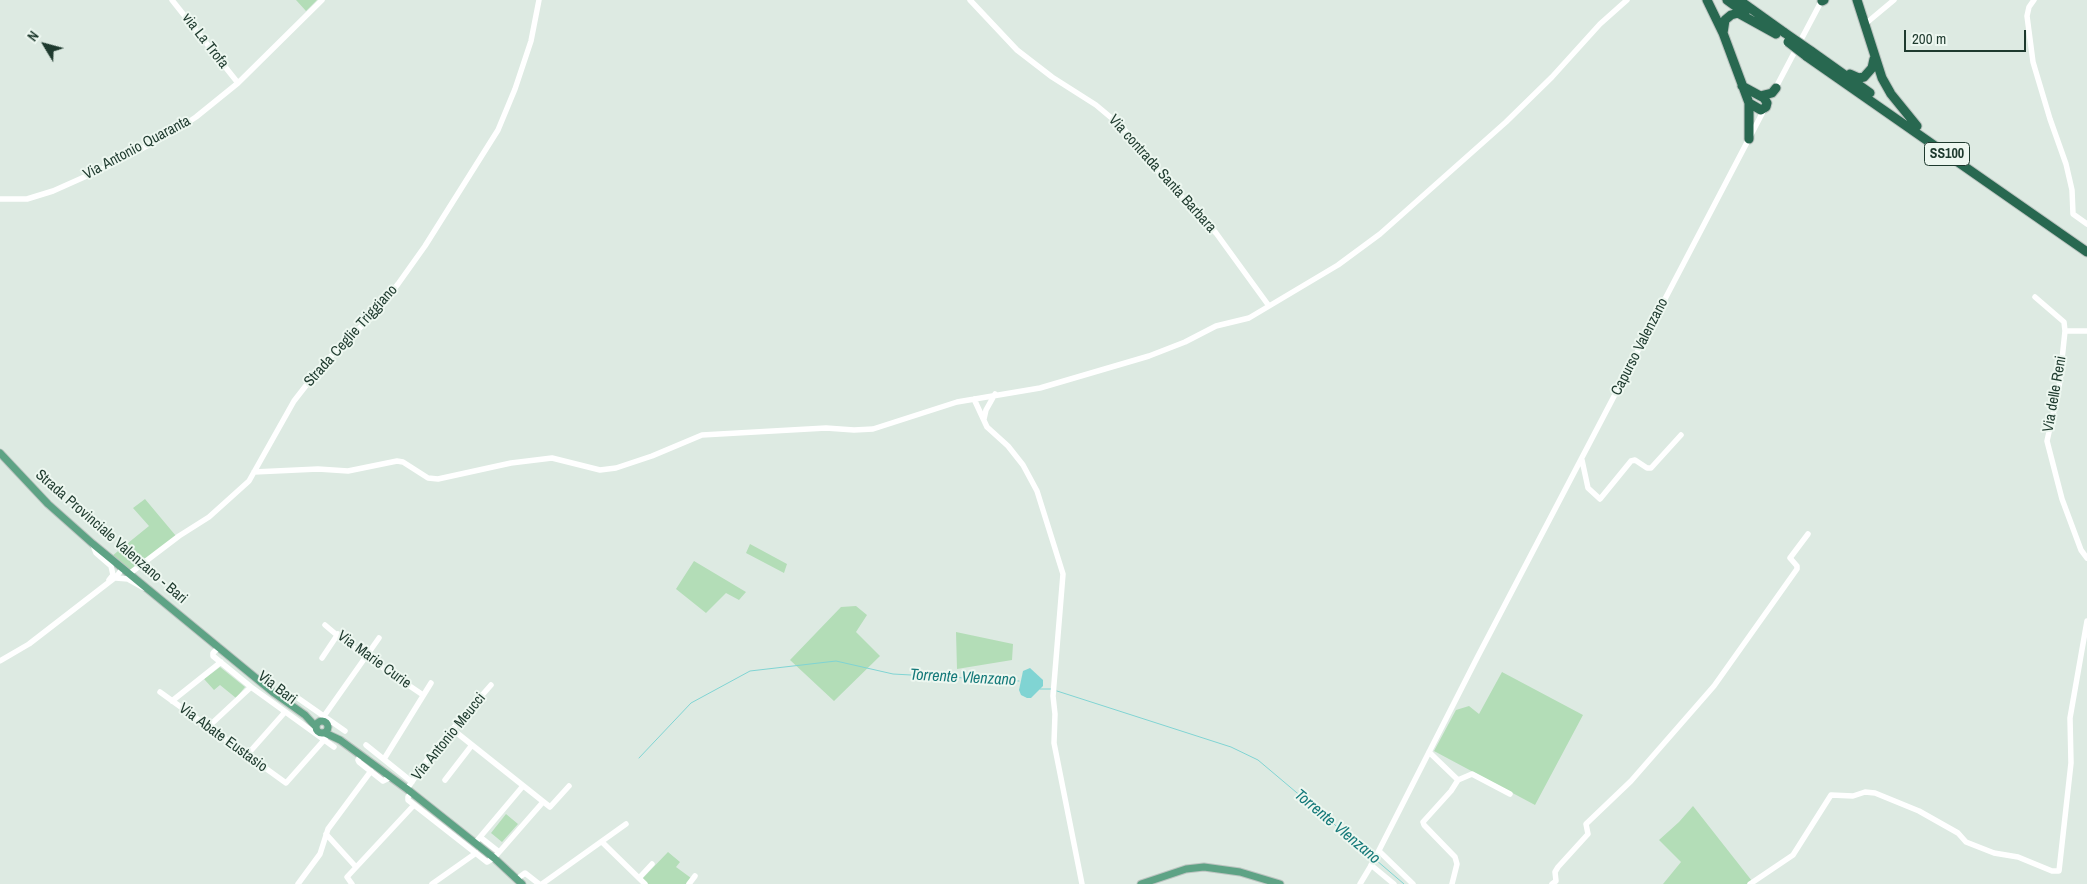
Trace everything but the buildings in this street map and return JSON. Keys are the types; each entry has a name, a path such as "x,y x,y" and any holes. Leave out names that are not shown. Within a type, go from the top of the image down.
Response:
{"highway":[{"path":"1707,0 1749,103 1749,139"},
{"name":"SS100","path":"1727,0 1808,53 2087,252"},
{"name":"SS100","path":"1739,0 1781,35"},
{"name":"SS100","path":"1852,0 1858,4 1874,59 1882,78 1891,94 1917,126"},
{"name":"SS100","path":"1722,33 1726,20 1731,15 1738,13 1781,35"},
{"name":"SS100","path":"1808,53 1822,59 2087,245"},
{"path":"1822,59 1859,78 1869,74 1874,59"},
{"path":"1742,86 1760,96 1767,103 1766,107 1761,110 1749,103"},
{"path":"1760,96 1772,93 1776,88"}],"main road":[{"name":"Strada Provinciale Valenzano - Bari","path":"0,454 48,504 92,544 184,619"},
{"name":"Via Bari","path":"184,619 274,693 361,755 372,768 389,776 478,840 519,882"},
{"path":"1141,884 1186,869 1204,867 1240,872 1280,884"}],"street":[{"name":"via La Trofa","path":"172,0 238,83"},
{"name":"Via Antonio Quaranta","path":"0,199 36,197 109,166 175,131 196,117 238,83 322,0"},
{"name":"Strada Ceglie Triggiano","path":"129,574 179,536 221,508 249,481 294,401 322,365 375,313 398,284 425,246 498,130 523,68 531,41 539,0"},
{"name":"Via contrada Santa Barbara","path":"970,0 1017,50 1052,77 1096,105 1121,126 1145,152 1160,174 1216,233 1269,306"},
{"path":"254,472 348,471 397,461 403,462 428,478 438,479 511,463 552,458 600,470 616,468 652,456 702,435 826,428 873,429 928,410 996,394 1040,388 1149,356 1185,342 1216,326 1249,318 1338,265 1380,234 1506,122 1552,77 1600,24 1627,0"},
{"name":"Capurso Valenzano","path":"1361,883 1822,0"},
{"path":"1864,25 1894,0"},
{"path":"2034,0 2029,7 2027,16 2033,62 2066,164 2072,190 2073,214 2087,224"},
{"path":"2035,297 2064,322 2065,330 2087,331"},
{"name":"Via delle Reni","path":"2065,330 2058,388 2047,441 2062,499 2081,550 2087,558"},
{"path":"984,419 986,410 996,394"},
{"path":"974,399 987,427 1008,446 1023,465 1037,491 1063,574 1053,696 1055,714 1054,743 1082,884"},
{"path":"1582,460 1588,488 1600,500 1631,461 1635,460 1647,468 1651,468 1681,435"},
{"path":"1552,884 1556,881 1555,872 1558,867 1588,834 1586,824 1631,781 1714,686 1797,569 1797,566 1790,558 1808,534"},
{"path":"92,544 96,553 111,566 111,578"},
{"path":"0,661 29,644 122,569"},
{"path":"111,578 128,579 149,589"},
{"path":"1750,884 1793,855 1831,795 1853,796 1865,792 1875,792 1919,811 1958,833 1966,842 1994,852 2018,857 2052,871 2059,871 2071,763 2070,718 2072,700 2087,621"},
{"name":"Via Marie Curie","path":"325,625 423,695"},
{"path":"322,658 338,634"},
{"path":"323,727 379,638"},
{"path":"172,701 221,662 213,655 219,648"},
{"name":"Via Bari","path":"221,662 285,712 323,727 345,731"},
{"path":"231,670 238,663"},
{"path":"298,884 320,854 330,826 372,768 382,758 431,683"},
{"name":"Via Antonio Meucci","path":"409,791 412,782 431,754 491,685"},
{"path":"208,727 251,687"},
{"name":"Via Abate Eustasio","path":"160,692 286,782 323,727"},
{"name":"Via Bari","path":"295,696 323,727 334,747"},
{"path":"247,755 285,712"},
{"path":"452,729 543,802 552,807 569,786"},
{"path":"366,745 412,782"},
{"path":"445,780 472,745"},
{"path":"1429,752 1458,780"},
{"path":"389,776 394,767"},
{"path":"1452,884 1457,864 1455,857 1424,826 1423,822 1451,791 1458,780 1472,774 1510,794"},
{"path":"478,840 523,786"},
{"path":"352,884 347,877 414,805 408,799 409,791"},
{"path":"494,858 543,802"},
{"name":"Via Bari","path":"414,805 487,862 494,858"},
{"path":"540,884 626,824"},
{"path":"326,834 356,867"},
{"name":"Via Bari","path":"478,840 499,852"},
{"path":"602,842 645,884"},
{"path":"1378,852 1414,884"},
{"path":"432,884 476,853"},
{"path":"639,878 652,864"},
{"path":"1372,865 1394,884"},
{"name":"Via Bari","path":"519,882 525,873 540,884"},
{"path":"688,884 695,876"}],"green space":[{"path":"296,0 317,0 306,11"},
{"path":"145,499 176,536 131,571 112,556 149,526 133,508"},
{"path":"750,544 787,564 784,573 746,553"},
{"path":"694,561 746,592 739,600 726,593 706,613 676,589"},
{"path":"856,606 867,615 856,632 880,656 834,701 790,660 841,607"},
{"path":"956,632 1013,644 1012,660 957,669"},
{"path":"220,667 245,687 236,698 220,685 214,690 204,679"},
{"path":"1502,672 1583,715 1535,805 1434,751 1456,710 1469,706 1479,714"},
{"path":"1693,806 1752,881 1748,884 1663,884 1681,862 1659,840"},
{"path":"506,814 518,824 502,842 491,833"},
{"path":"668,852 680,862 676,867 691,878 686,884 648,884 642,879"}],"water":[{"path":"1030,668 1043,680 1043,686 1031,698 1027,698 1021,695 1019,690 1023,671"}],"waterway":[{"name":"Torrente Vlenzano","path":"639,758 691,703 750,671 836,661 893,674 1019,681"},
{"name":"Torrente Vlenzano","path":"1040,689 1051,689"},
{"name":"Torrente Vlenzano","path":"1057,691 1231,747 1258,760 1373,857"},
{"name":"Torrente Vlenzano","path":"1376,860 1404,884"}]}
